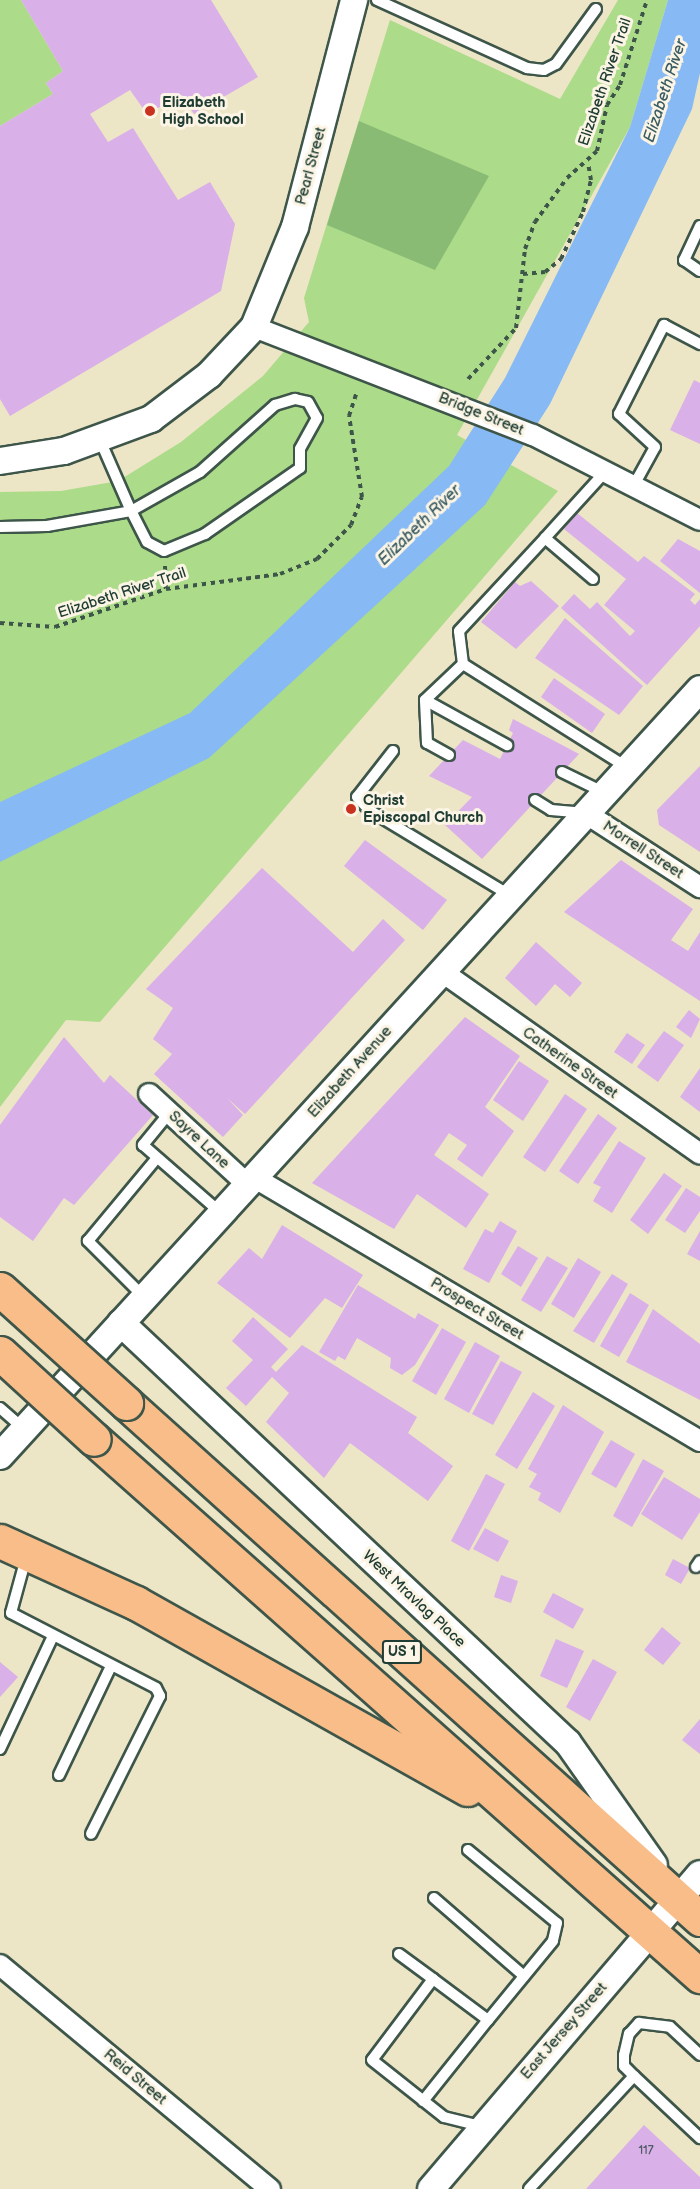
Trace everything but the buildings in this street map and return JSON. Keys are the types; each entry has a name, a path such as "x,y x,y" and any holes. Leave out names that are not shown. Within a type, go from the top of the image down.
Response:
{"highway":[{"name":"US 1","path":"0,1289 689,1909"},
{"path":"0,1353 700,1976"},
{"path":"14,1548 136,1603 309,1696 532,1827"}],"street":[{"name":"Pearl Street","path":"254,327 295,228 354,0"},
{"name":"Bridge Street","path":"254,327 480,412 534,435 700,520"},
{"path":"0,461 100,440 180,399 254,327"},
{"name":"Elizabeth Avenue","path":"0,1456 700,689"},
{"name":"Morrell Street","path":"587,814 700,887"},
{"name":"Catherine Street","path":"441,971 700,1154"},
{"name":"Sayre Lane","path":"149,1094 251,1182"},
{"name":"Prospect Street","path":"251,1182 700,1440"},
{"name":"West Mravlag Place","path":"121,1323 568,1743 689,1909"},
{"name":"East Jersey Street","path":"431,2189 481,2126 650,1932 689,1909 700,1874"},
{"name":"Reid Street","path":"0,1965 270,2189"}],"lane":[{"path":"377,0 544,70 556,64 596,9"},
{"path":"700,226 684,260 700,271"},
{"path":"634,485 655,447 619,414 664,325 700,344"},
{"path":"0,527 47,526 131,511 200,472 275,405 295,399 315,408 314,428 300,449 300,468 205,534 164,551 147,542 131,511 100,440"},
{"path":"463,664 459,631 606,471"},
{"path":"545,538 593,579"},
{"path":"449,755 427,743 425,700 463,664"},
{"path":"463,664 628,768"},
{"path":"425,700 507,745"},
{"path":"393,751 357,797 369,810 512,896"},
{"path":"562,772 605,793"},
{"path":"535,801 551,810 587,814"},
{"path":"170,1112 143,1145 156,1159 222,1214"},
{"path":"145,1298 88,1241 156,1159"},
{"path":"0,1408 25,1430"},
{"path":"14,1548 11,1613 156,1688 160,1696 91,1834"},
{"path":"0,1749 53,1636"},
{"path":"59,1775 111,1666"},
{"path":"423,2101 553,1941 556,1923 468,1850"},
{"path":"434,1898 524,1976"},
{"path":"399,1954 488,2019"},
{"path":"433,1979 372,2060 444,2117 481,2126"},
{"path":"700,2055 670,2026 639,2023 629,2034 624,2055 624,2066 700,2138"},
{"path":"529,2189 634,2076"}],"path":[{"name":"Elizabeth River Trail","path":"468,379 516,328 523,274 535,222 567,178 588,163 602,139 607,105 620,85 647,0"},
{"path":"523,274 546,272 561,259 583,212 591,180 588,163"},
{"name":"Elizabeth River Trail","path":"0,623 55,627 166,589 280,574 336,545 362,498 349,416 356,394"},
{"path":"164,551 166,589"}],"green space":[{"path":"0,0 21,0 63,71 46,83 53,94 0,126"},
{"path":"618,0 668,0 630,127 457,435 558,491 100,1022 66,1020 0,1107 0,492 61,491 118,481 181,442 263,376 309,322 304,298 390,20 560,99"},
{"path":"359,121 489,176 435,270 327,225"}],"water":[{"name":"Elizabeth River","path":"668,0 700,0 700,73 692,109 550,404 485,505 209,758 0,862 0,802 190,713 449,466 505,378 630,127"}],"place":[{"name":"Elizabeth High School","path":"150,111"},
{"name":"Christ Episcopal Church","path":"351,809"}]}
